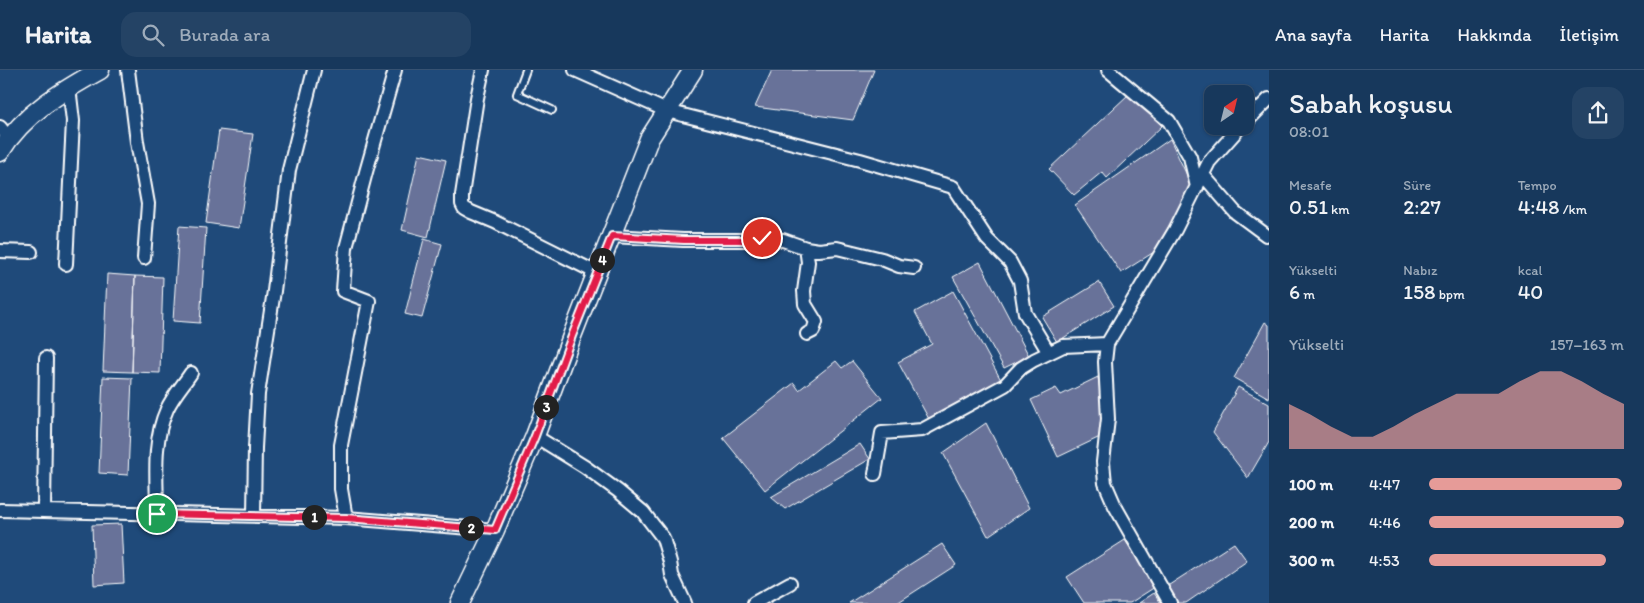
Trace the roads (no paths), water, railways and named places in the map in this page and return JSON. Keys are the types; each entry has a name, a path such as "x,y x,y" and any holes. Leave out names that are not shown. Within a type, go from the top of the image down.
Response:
{"street":[{"path":"3,139 60,92 100,70"},
{"path":"128,70 137,142 148,204 144,258"},
{"path":"254,515 258,394 274,291 289,170 314,70"},
{"path":"346,518 341,489 342,445 369,301 343,291 346,248 395,70"},
{"path":"483,70 462,195 464,208 597,273"},
{"path":"575,70 667,111 860,160 953,187 987,239 1010,262 1020,281 1025,313 1049,353"},
{"path":"460,603 495,530 535,436 649,139 693,70"},
{"path":"1108,70 1169,121 1190,157 1197,187"},
{"path":"66,264 73,121 69,88"},
{"path":"1254,114 1269,100"},
{"path":"1170,603 1115,506 1105,483 1103,462 1108,419 1104,362 1108,344 1175,230 1210,162 1234,135"},
{"path":"1203,175 1235,212 1266,235"},
{"path":"612,236 684,240 747,240 762,238 783,240 806,248 819,250 836,248 882,259 898,266 914,268"},
{"path":"806,248 808,262 804,291 805,304 816,322 813,331 807,334"},
{"path":"0,251 31,252"},
{"path":"875,474 882,434 922,430 1005,385 1021,368 1063,346 1108,344"},
{"path":"44,510 46,358"},
{"path":"157,514 157,449 160,429 174,396 191,373"},
{"path":"535,436 618,490 643,512 663,538 672,575 685,603"},
{"path":"0,510 346,518 495,530"},
{"path":"754,603 790,583"}],"lane":[{"path":"526,70 517,94 552,110"}]}
